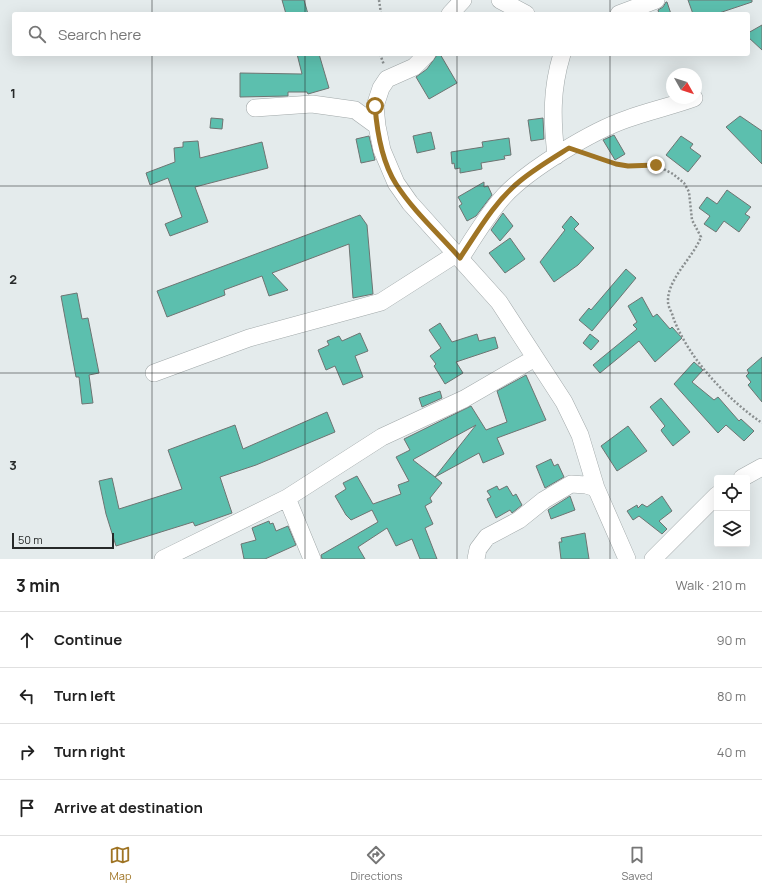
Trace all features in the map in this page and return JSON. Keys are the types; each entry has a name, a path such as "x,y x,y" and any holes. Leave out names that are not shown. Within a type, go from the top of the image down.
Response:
{"street":[{"path":"452,12 463,0"},
{"path":"500,0 522,12"},
{"path":"624,12 656,0"},
{"path":"425,56 414,67 387,79 381,88 375,106 382,150 396,183 410,203 499,302 564,402 580,436 596,488 626,559"},
{"path":"561,56 555,77 552,102 563,152"},
{"path":"255,108 312,104 355,110 377,126"},
{"path":"154,373 249,338 381,302 458,256 504,196 520,181 563,152 621,121 674,104"},
{"path":"163,559 287,498 382,437 464,399 535,358"},
{"path":"747,475 762,467"},
{"path":"476,559 478,549 487,537 519,520 544,500 571,484 586,485 596,488"},
{"path":"287,498 312,559"},
{"path":"653,559 714,498"}],"path":[{"path":"379,0 381,12"},
{"path":"563,152 628,166 656,165 684,183 690,198 692,220 701,237 697,246 675,278 668,302 685,344 723,390 748,413 762,423"}],"building":[{"path":"282,0 304,0 307,12 285,12"},
{"path":"688,0 752,0 752,2 722,12 692,12"},
{"path":"667,2 670,12 658,12 658,10"},
{"path":"762,25 762,50 750,39 750,32"},
{"path":"298,56 320,56 329,88 308,94 307,92 288,92 288,96 240,97 240,73 302,74"},
{"path":"436,56 441,56 457,83 429,99 416,77 427,69"},
{"path":"740,116 762,131 762,164 726,127"},
{"path":"211,118 223,119 222,129 210,128"},
{"path":"543,118 544,139 531,141 528,120"},
{"path":"431,132 435,149 417,153 413,136"},
{"path":"614,135 625,154 615,160 603,140"},
{"path":"369,136 375,160 361,163 356,139"},
{"path":"681,136 693,144 690,148 701,156 688,172 666,155"},
{"path":"509,138 511,155 504,156 505,159 481,163 482,169 460,173 460,168 455,169 454,163 452,164 451,152 483,147 482,142"},
{"path":"198,141 200,158 262,142 268,168 195,187 208,222 170,236 165,224 182,217 168,178 150,185 146,173 175,162 174,148 183,147 183,142"},
{"path":"484,182 484,187 488,186 492,195 476,216 467,221 459,206 462,204 458,197"},
{"path":"727,190 751,207 745,214 750,217 739,232 724,221 716,232 704,224 710,216 699,208 707,197 717,204"},
{"path":"503,213 513,226 500,241 491,230"},
{"path":"360,215 367,225 373,294 353,298 349,244 272,273 288,290 269,296 262,276 224,290 225,295 167,317 157,291"},
{"path":"571,216 579,224 574,229 594,248 578,265 554,282 540,262 565,230 562,227"},
{"path":"510,238 525,259 505,273 489,253"},
{"path":"626,269 636,278 592,331 579,320 589,308 591,310"},
{"path":"77,293 82,319 88,318 99,373 89,375 93,403 82,404 79,377 76,377 61,296"},
{"path":"642,297 653,317 657,314 670,329 672,327 682,338 655,362 639,341 600,373 593,365 637,329 633,325 637,322 628,306"},
{"path":"440,323 452,342 477,334 479,341 495,337 498,348 456,362 463,373 445,384 434,366 436,364 430,356 441,348 429,330"},
{"path":"360,333 368,351 355,356 363,377 343,385 335,366 326,370 318,350 329,345 327,341 339,336 342,341"},
{"path":"590,334 599,341 591,350 583,343"},
{"path":"762,357 762,402 748,385 751,382 746,376 749,373 747,370"},
{"path":"694,362 703,370 692,382 714,400 718,397 739,421 741,419 754,431 744,441 726,425 718,433 674,384"},
{"path":"526,375 546,420 497,438 504,454 483,463 479,453 435,477 442,483 430,498 432,502 425,506 433,524 425,528 437,559 420,559 412,539 396,546 387,528 358,547 365,559 322,559 321,555 378,522 372,510 351,520 346,515 335,496 346,489 343,483 357,476 373,504 401,494 398,485 409,481 396,457 410,450 404,439 471,406 486,430 507,422 497,391","holes":["476,425 435,477 413,460 414,459"]},
{"path":"440,391 442,398 422,407 419,398"},
{"path":"661,398 690,432 673,446 661,430 665,426 650,407"},
{"path":"327,412 335,432 256,465 220,477 232,513 195,526 193,522 116,546 106,514 99,481 112,478 119,509 182,489 168,450 235,425 243,449"},
{"path":"628,426 647,451 617,471 601,446"},
{"path":"551,459 554,466 558,464 564,477 545,488 536,466"},
{"path":"497,486 499,490 507,486 513,496 516,494 522,505 512,513 510,510 496,518 487,499 491,497 487,491"},
{"path":"570,496 575,510 551,519 548,510"},
{"path":"662,496 672,511 659,521 667,529 662,534 639,516 633,520 627,511 637,505 638,508 642,504 647,507"},
{"path":"269,521 270,524 273,523 276,531 288,526 296,545 265,559 244,559 241,544 256,540 252,528"},
{"path":"585,533 589,559 561,559 559,542 562,542 561,538"}],"route":[{"path":"375,106 382,150 396,183 410,203 460,258 504,196 520,181 569,148 616,164 628,166 656,165"}]}
